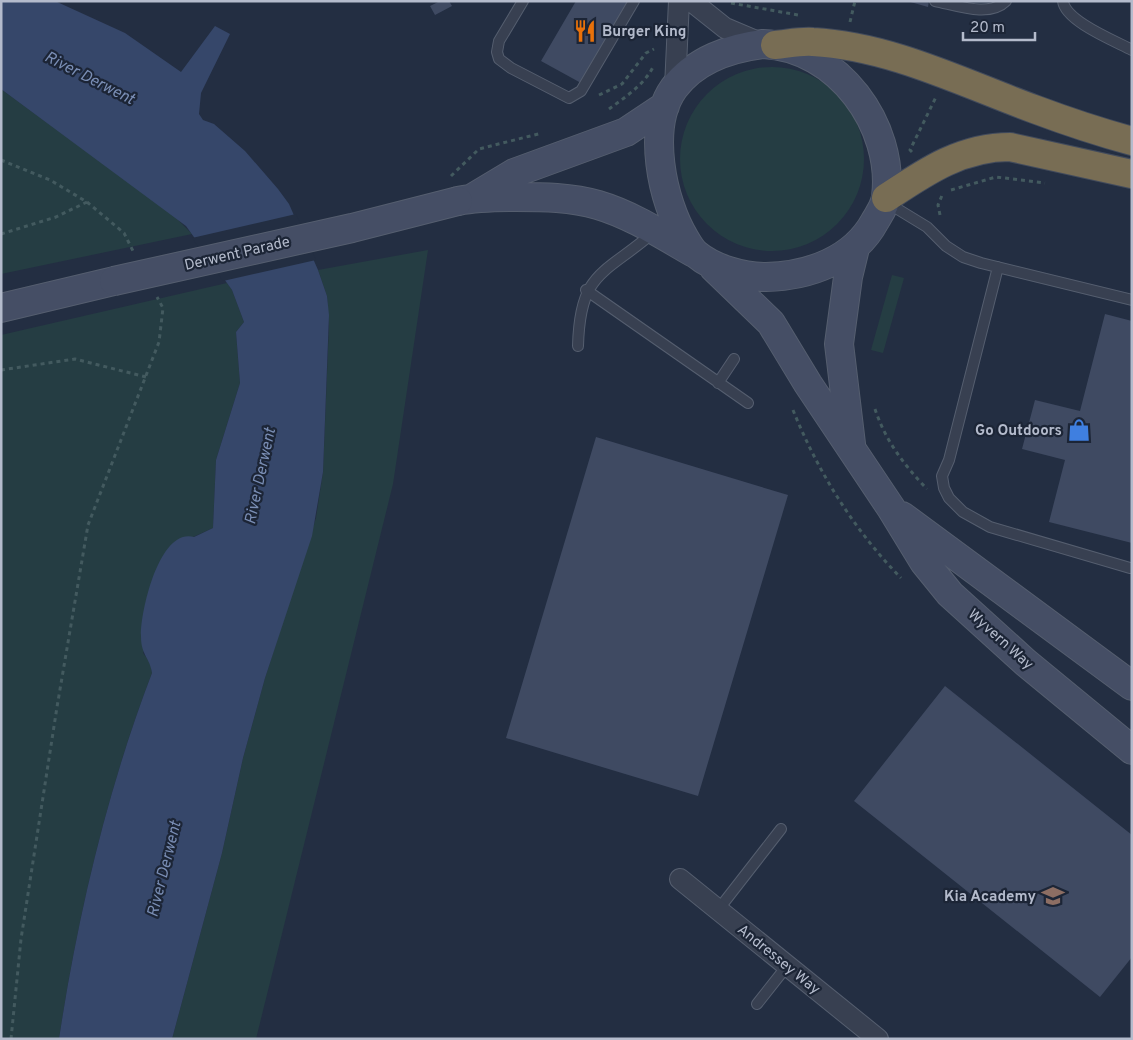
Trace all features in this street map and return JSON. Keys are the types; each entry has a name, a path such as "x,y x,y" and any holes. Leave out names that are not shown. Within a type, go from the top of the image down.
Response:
{"highway":[{"path":"769,45 811,42 841,45 946,74 1034,110 1132,141"},
{"path":"886,200 928,170 947,160 990,147 1010,147 1132,174"}],"street":[{"path":"679,1 670,97 660,136 662,180 679,228 703,259 742,274 773,276 826,265 856,248 871,229 886,200 887,179 879,136 862,101 834,71 807,55 769,45 725,28 691,1"},
{"name":"Derwent Parade","path":"1,308 352,228 458,194 626,132 670,97 700,65 721,54 742,47 769,45"},
{"name":"Derwent Parade","path":"458,194 547,196 577,200 600,206 655,232 703,259"},
{"name":"Wyvern Way","path":"851,448 839,344 848,277 856,248"},
{"name":"Wyvern Way","path":"703,259 771,323 808,384 891,508 924,562 950,594 1025,662 1132,750"},
{"name":"Wyvern Way","path":"891,508 1132,686"},
{"name":"Andressey Way","path":"680,879 878,1039"}],"lane":[{"path":"523,1 505,29 498,45 499,58 512,68 569,98 581,91 634,1"},
{"path":"935,1 985,10 1001,6 1006,1"},
{"path":"1063,1 1071,17 1132,50"},
{"path":"886,200 927,227 946,246 963,257 1132,300"},
{"path":"578,346 579,317 586,290 595,278 655,232"},
{"path":"998,267 949,460 942,476 944,488 949,498 963,512 990,527 1130,568"},
{"path":"586,290 748,403"},
{"path":"718,383 734,359"},
{"path":"718,910 781,829"},
{"path":"757,1004 787,966"}],"path":[{"path":"849,23 855,1"},
{"path":"575,96 584,103 622,84 646,53 660,47"},
{"path":"607,110 627,96 649,75 656,60"},
{"path":"928,170 910,150 946,74"},
{"path":"458,194 479,149 546,132"},
{"path":"1,160 50,180 88,202 124,233"},
{"path":"940,215 938,205 944,192 996,177 1048,184"},
{"path":"1,234 56,217 88,202"},
{"path":"11,1039 21,939 56,707 88,525 159,342 163,308"},
{"path":"1,370 75,359 146,376"},
{"path":"874,405 879,422 901,462 932,495"}],"green space":[{"path":"781,67 790,68 816,77 843,100 854,115 863,141 863,177 854,203 831,230 816,241 790,250 763,251 754,250 728,241 701,218 690,203 681,177 680,150 681,141 690,115 713,88 728,77 754,68"},
{"path":"1,89 173,215 192,234 1,274"},
{"path":"428,250 393,484 256,1039 172,1039 222,853 243,758 265,678 316,518 323,472 329,326 327,296 318,270"},
{"path":"892,275 904,278 883,353 871,350"},
{"path":"227,283 232,290 244,322 236,332 240,383 216,460 213,528 193,537 143,653 151,664 152,673 121,762 96,853 75,946 59,1039 1,1039 1,335"}],"water":[{"name":"River Derwent","path":"1,1 55,1 125,33 181,72 215,26 230,34 201,93 199,114 203,120 214,124 245,151 289,204 318,270 327,296 329,315 323,472 312,536 265,678 243,758 222,853 172,1039 59,1039 75,946 96,853 121,762 152,673 141,643 144,610 148,592 154,574 171,545 182,537 194,537 213,528 216,460 240,383 236,332 244,322 232,290 186,226 1,89"}],"pier":[{"path":"296,214 316,260 223,281 192,238"}],"building":[{"path":"440,1 449,1 452,6 435,15 430,6"},
{"name":"Burger King","path":"576,1 628,1 581,83 541,61"},
{"path":"907,1 929,1 928,7"},
{"name":"Go Outdoors","path":"1105,314 1132,321 1132,543 1049,522 1065,460 1022,449 1035,400 1080,411"},
{"path":"596,437 788,495 698,796 506,738"},
{"name":"Kia Academy","path":"945,686 1132,835 1132,957 1100,997 854,801"}],"place":[{"name":"Burger King","path":"585,31"},
{"name":"Go Outdoors","path":"1079,430"},
{"name":"Kia Academy","path":"1053,896"}]}
